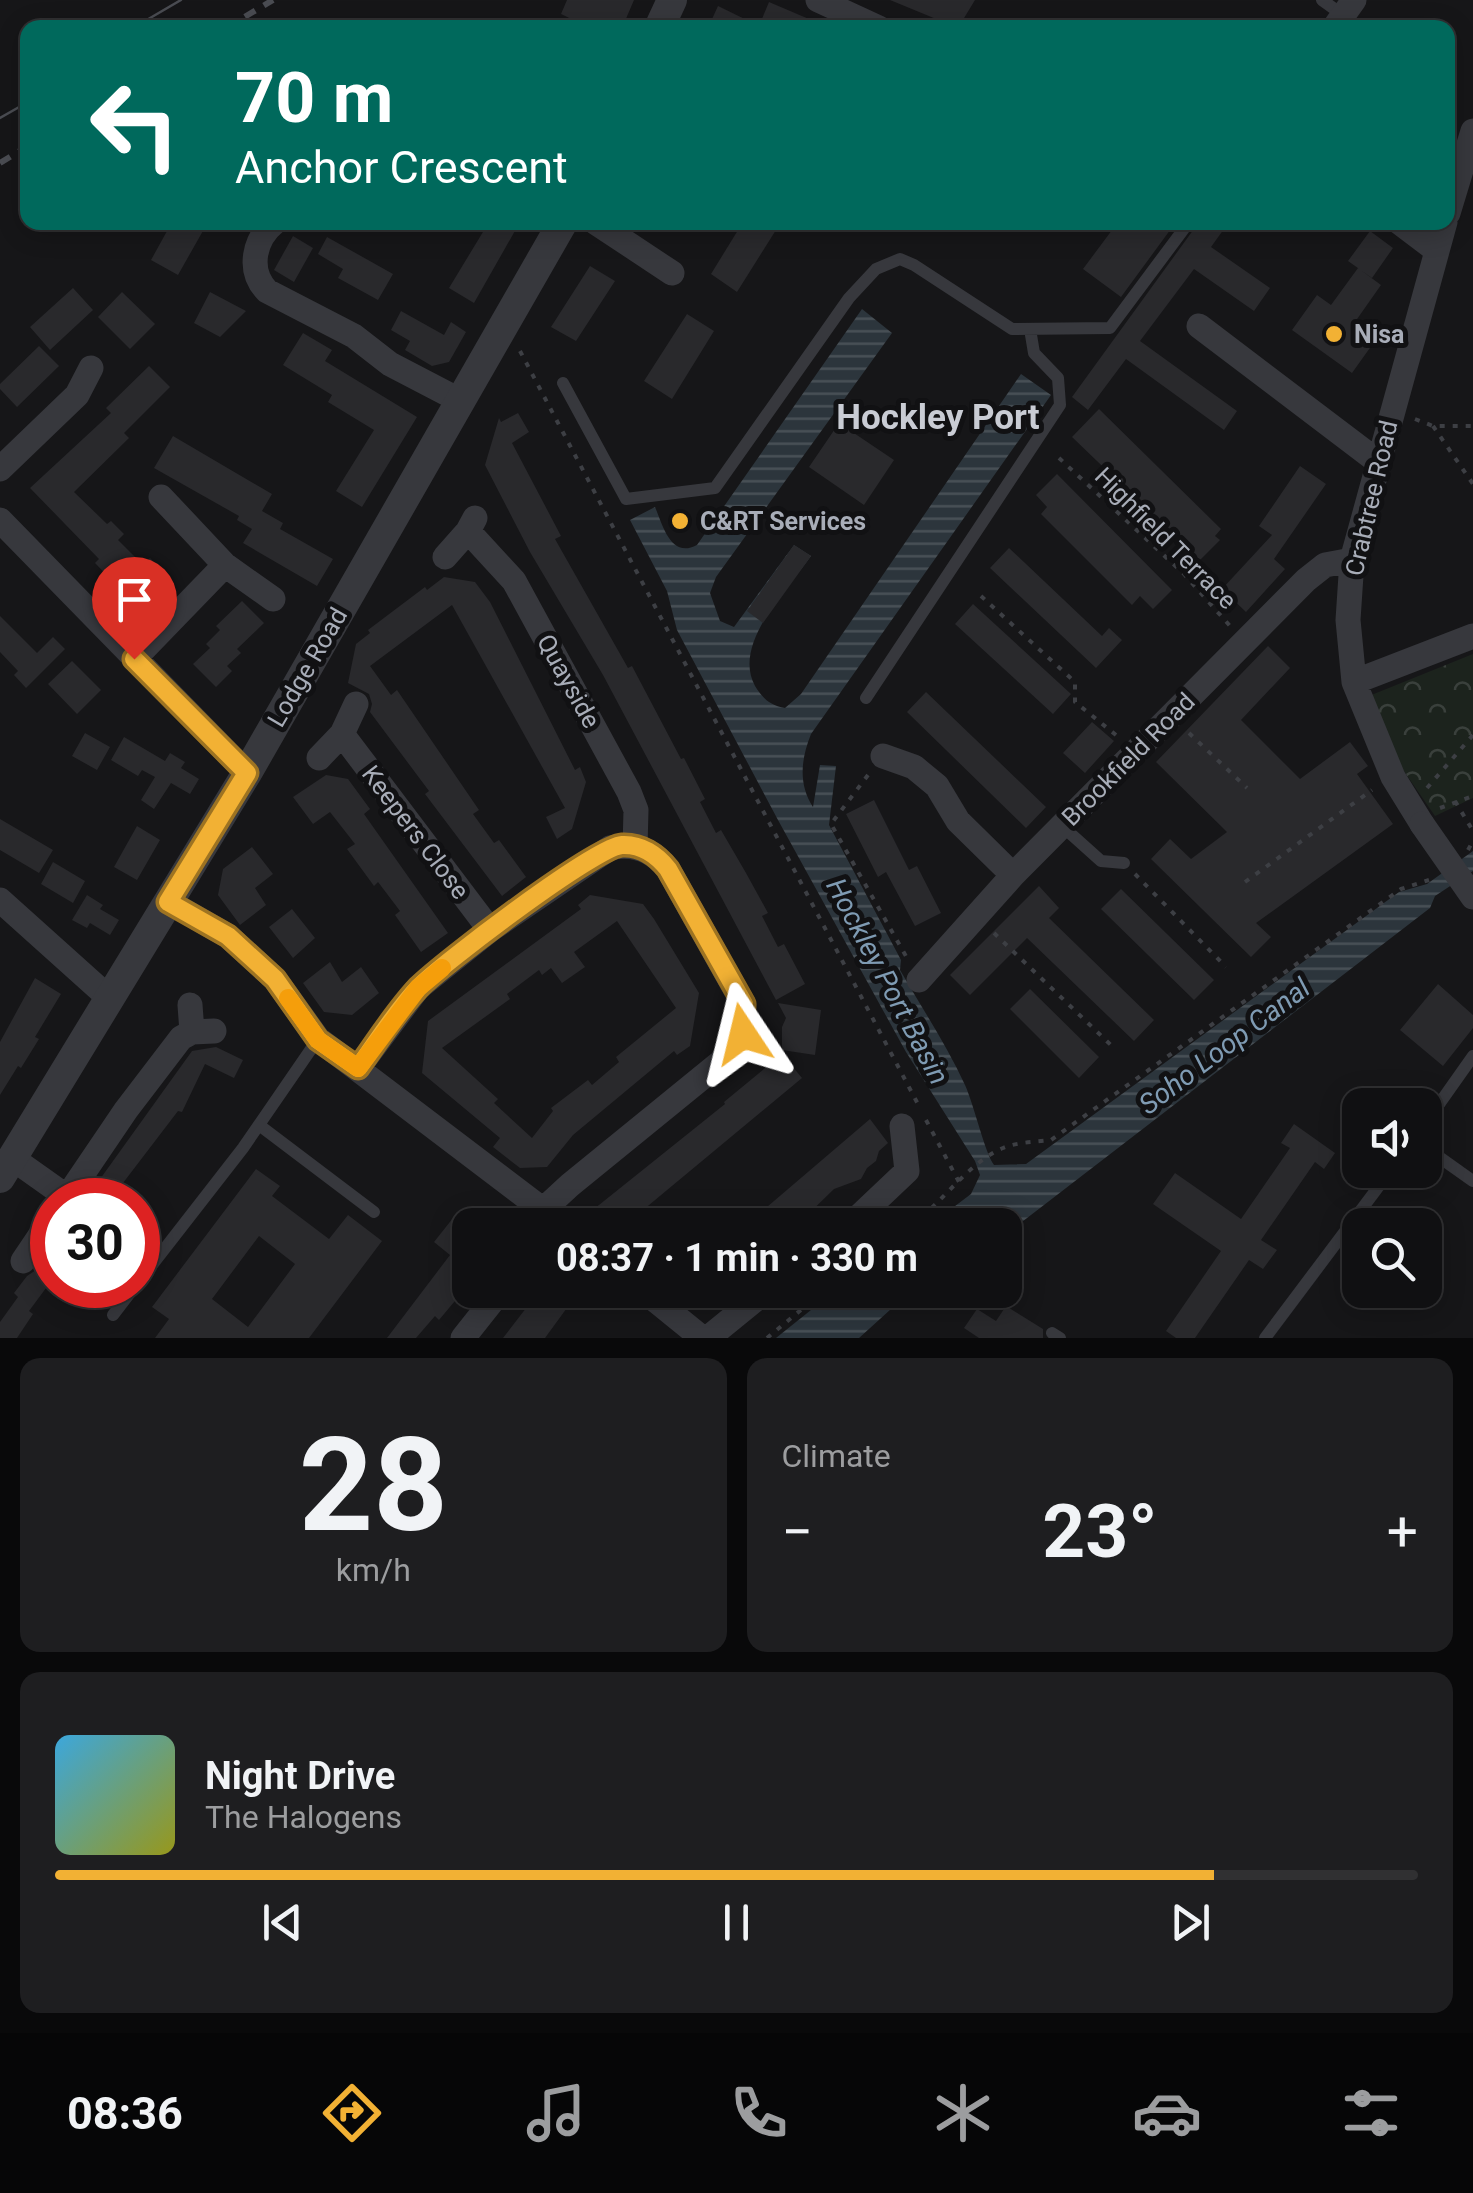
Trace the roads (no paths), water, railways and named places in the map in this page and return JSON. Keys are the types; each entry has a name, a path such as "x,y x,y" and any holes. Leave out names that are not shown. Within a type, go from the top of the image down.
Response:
{"street":[{"path":"818,0 861,20"},
{"path":"1455,190 1473,130"},
{"path":"265,230 254,267 256,279 266,291 354,336 390,364 461,401"},
{"name":"Lodge Road","path":"30,1184 6,1168 247,773 559,230"},
{"path":"607,230 672,273"},
{"path":"1409,230 1436,250"},
{"name":"Crabtree Road","path":"1442,230 1352,560 1348,620 1354,682 1393,778 1473,897"},
{"path":"1199,326 1377,460"},
{"path":"0,469 76,395 91,368"},
{"path":"162,498 225,565 273,598"},
{"path":"0,520 247,773"},
{"name":"Quayside","path":"444,557 472,524 514,581 629,792 636,810 635,847"},
{"name":"Brookfield Road","path":"919,980 1012,875 1316,572 1325,565 1352,560"},
{"path":"134,659 225,565"},
{"path":"1354,682 1473,636"},
{"path":"319,758 342,734 356,704"},
{"name":"Keepers Close","path":"342,734 490,930"},
{"path":"883,756 943,778 958,821 1012,875"},
{"path":"358,1068 418,988 490,930 598,854 622,845 658,856 744,1004 743,1034 721,1062 570,1185 560,1208"},
{"path":"0,900 108,997"},
{"path":"168,902 228,936 275,979 318,1040 539,1208"},
{"path":"80,1178 182,1038 204,1031 190,1005"},
{"path":"872,1208 919,1172 902,1126"},
{"path":"23,1260 30,1250"},
{"path":"463,1338 487,1308"},
{"path":"666,1308 705,1338 744,1308"}],"lane":[{"path":"563,383 626,499 715,488 848,298 876,269 900,260 914,264 1012,328 1110,328 1183,230"},
{"path":"866,698 1060,404 1058,378 1034,353 1030,328"},
{"path":"1062,826 1102,861 1124,863"},
{"path":"160,1254 318,1040"},
{"path":"1442,1100 1473,1056"},
{"path":"258,1126 374,1212"},
{"path":"1442,1159 1473,1181"},
{"path":"1265,1338 1378,1188"},
{"path":"113,1315 118,1308"}],"water":[{"path":"862,309 892,333 716,577 710,593 720,621 734,627 794,545 811,556 765,618 751,653 750,670 755,686 767,701 785,708 801,694 1021,374 1051,395 811,734 803,762 805,789 813,807 820,765 836,766 829,825 901,960 900,970 958,1070 994,1165 1026,1164 1399,892 1427,884 1473,851 1473,871 1435,896 1430,908 1022,1222 1022,1208 952,1208 971,1194 980,1175 975,1161 906,1052 778,820 677,630 667,591 630,520 655,507 674,544 681,548 697,545"},
{"path":"814,1308 892,1308 859,1338 776,1338"}],"tram line":[{"path":"147,20 181,0"},
{"path":"0,118 20,107"}],"railway":[{"path":"239,20 273,0"},
{"path":"0,163 20,151"}],"place":[{"name":"Nisa","path":"1334,334"},
{"name":"C&RT Services","path":"680,521"}],"district":[{"name":"Hockley Port","path":"938,417"}],"water label":[{"name":"Hockley Port Basin","path":"888,981"},
{"name":"Soho Loop Canal","path":"1224,1046"}]}
